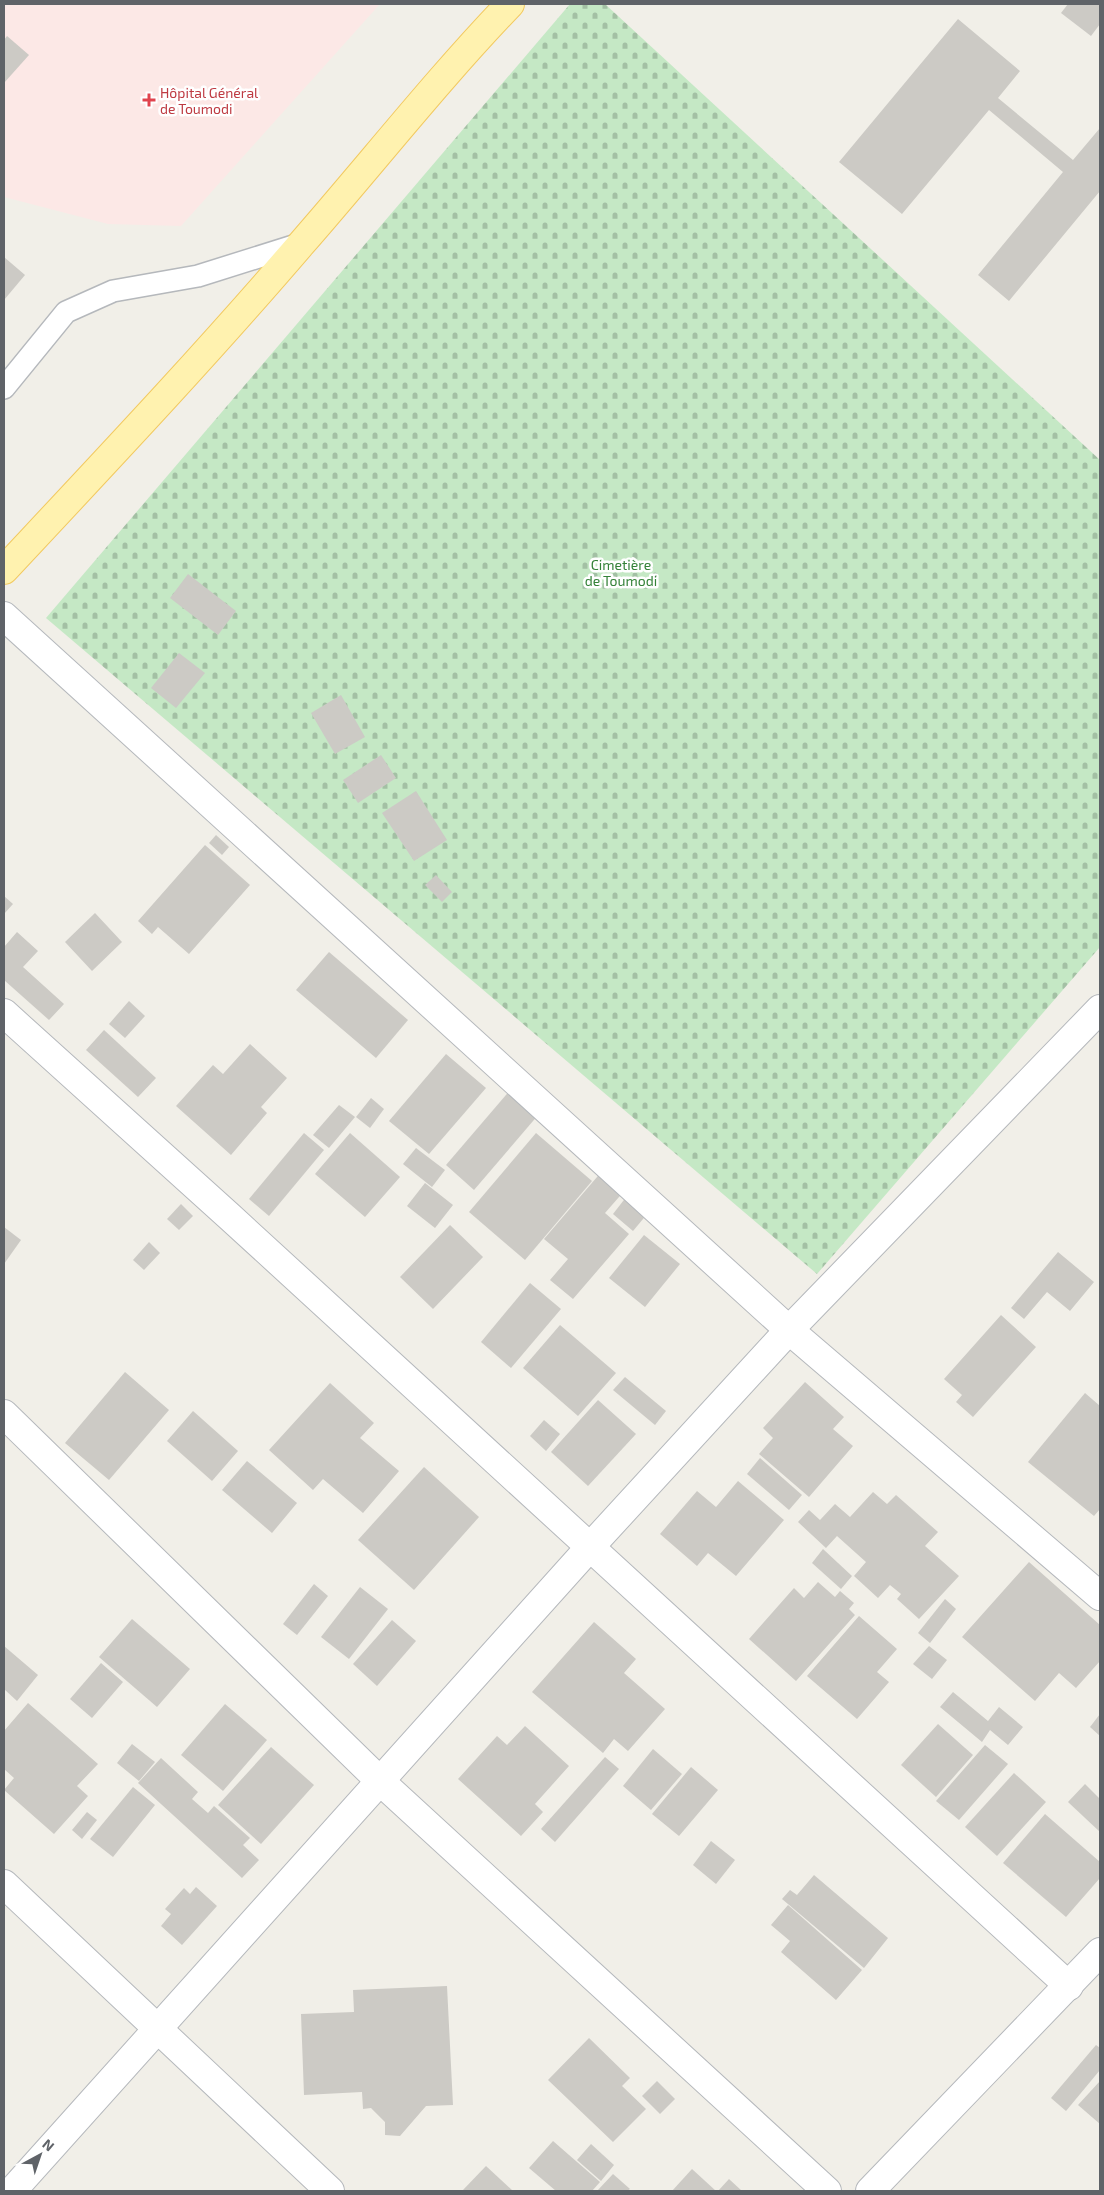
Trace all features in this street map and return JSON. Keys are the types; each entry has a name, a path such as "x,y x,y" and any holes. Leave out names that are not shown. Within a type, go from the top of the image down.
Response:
{"main road":[{"path":"4,570 170,392 303,243 461,56 510,4"}],"street":[{"path":"4,616 789,1330 1100,1596"},
{"path":"12,2191 590,1547 789,1330 1100,1009"},
{"path":"4,1013 230,1217 1069,1986"},
{"path":"4,1414 380,1781 827,2191"},
{"path":"4,1884 330,2191"},
{"path":"870,2191 1100,1952"}],"lane":[{"path":"4,388 66,312 113,291 198,276 303,243"}],"shaded area":[{"name":"Hôpital Général de Toumodi","path":"4,4 380,4 181,226 108,224 4,197"}],"green space":[{"name":"Cimetière de Toumodi","path":"570,4 605,4 1100,460 1100,947 817,1274 46,618"}],"building":[{"path":"1068,4 1100,4 1100,24 1091,36 1061,13"},
{"path":"958,19 1020,71 998,98 1073,160 1100,128 1100,191 1009,301 978,275 1063,172 989,110 902,214 839,162"},
{"path":"7,36 29,55 4,83 4,40"},
{"path":"4,257 25,275 4,300"},
{"path":"188,574 236,611 218,635 170,598"},
{"path":"179,653 205,673 176,708 151,688"},
{"path":"341,695 365,737 335,754 311,713"},
{"path":"381,755 396,778 358,803 343,780"},
{"path":"416,791 447,840 414,861 382,813"},
{"path":"216,835 229,847 222,855 209,843"},
{"path":"205,845 250,885 189,954 158,927 152,934 138,921"},
{"path":"436,875 452,892 442,902 425,885"},
{"path":"4,896 13,904 4,914"},
{"path":"95,913 122,942 92,971 65,942"},
{"path":"17,932 38,951 23,967 64,1004 49,1020 4,980 4,947"},
{"path":"329,952 408,1020 376,1058 296,990"},
{"path":"129,1001 145,1016 125,1038 109,1024"},
{"path":"104,1030 156,1078 138,1097 86,1050"},
{"path":"250,1044 287,1078 261,1107 267,1113 231,1155 176,1106 213,1065 223,1074"},
{"path":"446,1054 486,1088 429,1154 389,1121"},
{"path":"511,1089 539,1114 474,1190 446,1165"},
{"path":"371,1098 384,1109 370,1128 356,1117"},
{"path":"339,1105 355,1117 329,1148 313,1135"},
{"path":"304,1133 324,1150 269,1216 249,1199"},
{"path":"350,1133 400,1177 365,1217 315,1174"},
{"path":"536,1133 592,1181 525,1260 469,1212"},
{"path":"416,1148 445,1170 432,1187 403,1164"},
{"path":"603,1170 626,1189 605,1213 629,1234 573,1299 550,1280 568,1259 544,1239"},
{"path":"425,1183 453,1205 435,1228 407,1206"},
{"path":"627,1196 648,1213 633,1231 613,1214"},
{"path":"181,1204 193,1216 179,1230 167,1219"},
{"path":"450,1225 483,1257 433,1309 400,1277"},
{"path":"4,1227 21,1240 4,1264"},
{"path":"644,1235 680,1264 645,1307 609,1278"},
{"path":"149,1242 160,1253 144,1270 133,1260"},
{"path":"1058,1252 1094,1282 1070,1311 1047,1292 1024,1319 1011,1308"},
{"path":"530,1283 561,1309 511,1368 481,1342"},
{"path":"1001,1315 1036,1347 973,1417 956,1402 962,1395 944,1379"},
{"path":"560,1325 616,1373 578,1416 523,1368"},
{"path":"125,1372 169,1410 109,1480 65,1443"},
{"path":"625,1377 666,1411 655,1425 613,1390"},
{"path":"805,1382 844,1417 833,1429 853,1446 809,1497 759,1454 773,1438 763,1428"},
{"path":"330,1383 374,1423 360,1438 399,1471 363,1513 323,1479 313,1490 269,1450"},
{"path":"1085,1393 1100,1406 1100,1509 1094,1516 1028,1462"},
{"path":"598,1400 636,1434 588,1486 551,1452"},
{"path":"193,1411 238,1451 212,1481 167,1441"},
{"path":"544,1420 560,1434 546,1451 530,1436"},
{"path":"760,1458 802,1495 789,1510 747,1474"},
{"path":"247,1461 297,1503 272,1533 222,1490"},
{"path":"424,1467 479,1517 414,1590 358,1540"},
{"path":"738,1481 784,1520 736,1576 708,1553 697,1566 660,1534 697,1491 716,1507"},
{"path":"873,1492 887,1504 896,1495 938,1532 925,1546 959,1576 919,1619 897,1599 901,1594 890,1585 878,1598 854,1576 866,1562 837,1536 826,1548 798,1522 809,1510 820,1520 835,1504 850,1517"},
{"path":"823,1549 852,1576 841,1589 812,1563"},
{"path":"1029,1562 1100,1625 1100,1661 1076,1688 1059,1673 1035,1701 962,1637"},
{"path":"818,1582 835,1597 840,1591 854,1603 849,1609 855,1615 796,1681 749,1639 794,1588 804,1598"},
{"path":"314,1584 328,1596 297,1635 283,1624"},
{"path":"360,1587 388,1609 349,1659 321,1637"},
{"path":"945,1599 956,1609 930,1643 918,1633"},
{"path":"859,1616 897,1649 877,1672 889,1682 857,1719 807,1676"},
{"path":"132,1619 190,1669 157,1707 99,1657"},
{"path":"392,1620 416,1641 377,1686 353,1664"},
{"path":"594,1622 636,1659 624,1673 665,1709 628,1751 614,1739 603,1753 532,1692"},
{"path":"4,1646 38,1675 17,1701 4,1689"},
{"path":"929,1646 947,1660 932,1679 913,1664"},
{"path":"101,1663 123,1682 92,1718 70,1699"},
{"path":"953,1692 988,1721 999,1707 1023,1727 1008,1745 990,1730 982,1742 940,1707"},
{"path":"28,1703 98,1764 77,1786 88,1796 54,1834 4,1790 14,1778 4,1769 4,1731"},
{"path":"225,1704 267,1740 223,1791 181,1755"},
{"path":"1100,1714 1100,1736 1090,1727"},
{"path":"938,1724 973,1755 936,1797 901,1765"},
{"path":"525,1726 569,1766 535,1804 543,1812 521,1836 458,1779 497,1736 507,1745"},
{"path":"132,1744 155,1762 139,1781 117,1763"},
{"path":"985,1745 1008,1764 959,1820 936,1801"},
{"path":"271,1747 314,1785 261,1844 218,1805"},
{"path":"653,1749 682,1774 651,1810 623,1786"},
{"path":"605,1757 619,1769 555,1842 541,1829"},
{"path":"161,1758 198,1792 192,1799 208,1813 214,1806 250,1838 243,1845 259,1860 242,1878 138,1783"},
{"path":"691,1767 718,1790 679,1836 652,1814"},
{"path":"1014,1773 1046,1802 997,1856 965,1827"},
{"path":"1085,1784 1100,1799 1100,1832 1068,1802"},
{"path":"133,1787 155,1805 113,1857 90,1839"},
{"path":"87,1812 97,1820 82,1839 72,1830"},
{"path":"1045,1814 1100,1862 1100,1878 1066,1917 1003,1863"},
{"path":"711,1841 735,1860 716,1884 693,1865"},
{"path":"814,1875 888,1938 864,1968 782,1899 790,1890 797,1895"},
{"path":"196,1887 217,1906 182,1945 161,1926 171,1914 165,1909 184,1888 190,1894"},
{"path":"788,1905 862,1970 836,2000 781,1952 790,1941 771,1925"},
{"path":"447,1986 453,2105 426,2106 400,2136 385,2135 385,2122 371,2108 363,2109 362,2092 304,2095 301,2014 354,2012 353,1990"},
{"path":"589,2038 630,2078 622,2086 646,2109 613,2142 548,2080"},
{"path":"1096,2045 1100,2048 1100,2070 1066,2111 1051,2098"},
{"path":"657,2081 675,2099 660,2114 642,2096"},
{"path":"1100,2081 1100,2124 1078,2105"},
{"path":"553,2141 600,2182 592,2191 556,2191 529,2168"},
{"path":"591,2144 614,2165 601,2181 577,2160"},
{"path":"486,2166 513,2191 462,2191"},
{"path":"692,2169 716,2191 672,2191"},
{"path":"613,2174 630,2189 627,2191 597,2191"},
{"path":"729,2179 742,2191 718,2191"}],"place":[{"name":"Hôpital Général de Toumodi","path":"149,100"}]}
